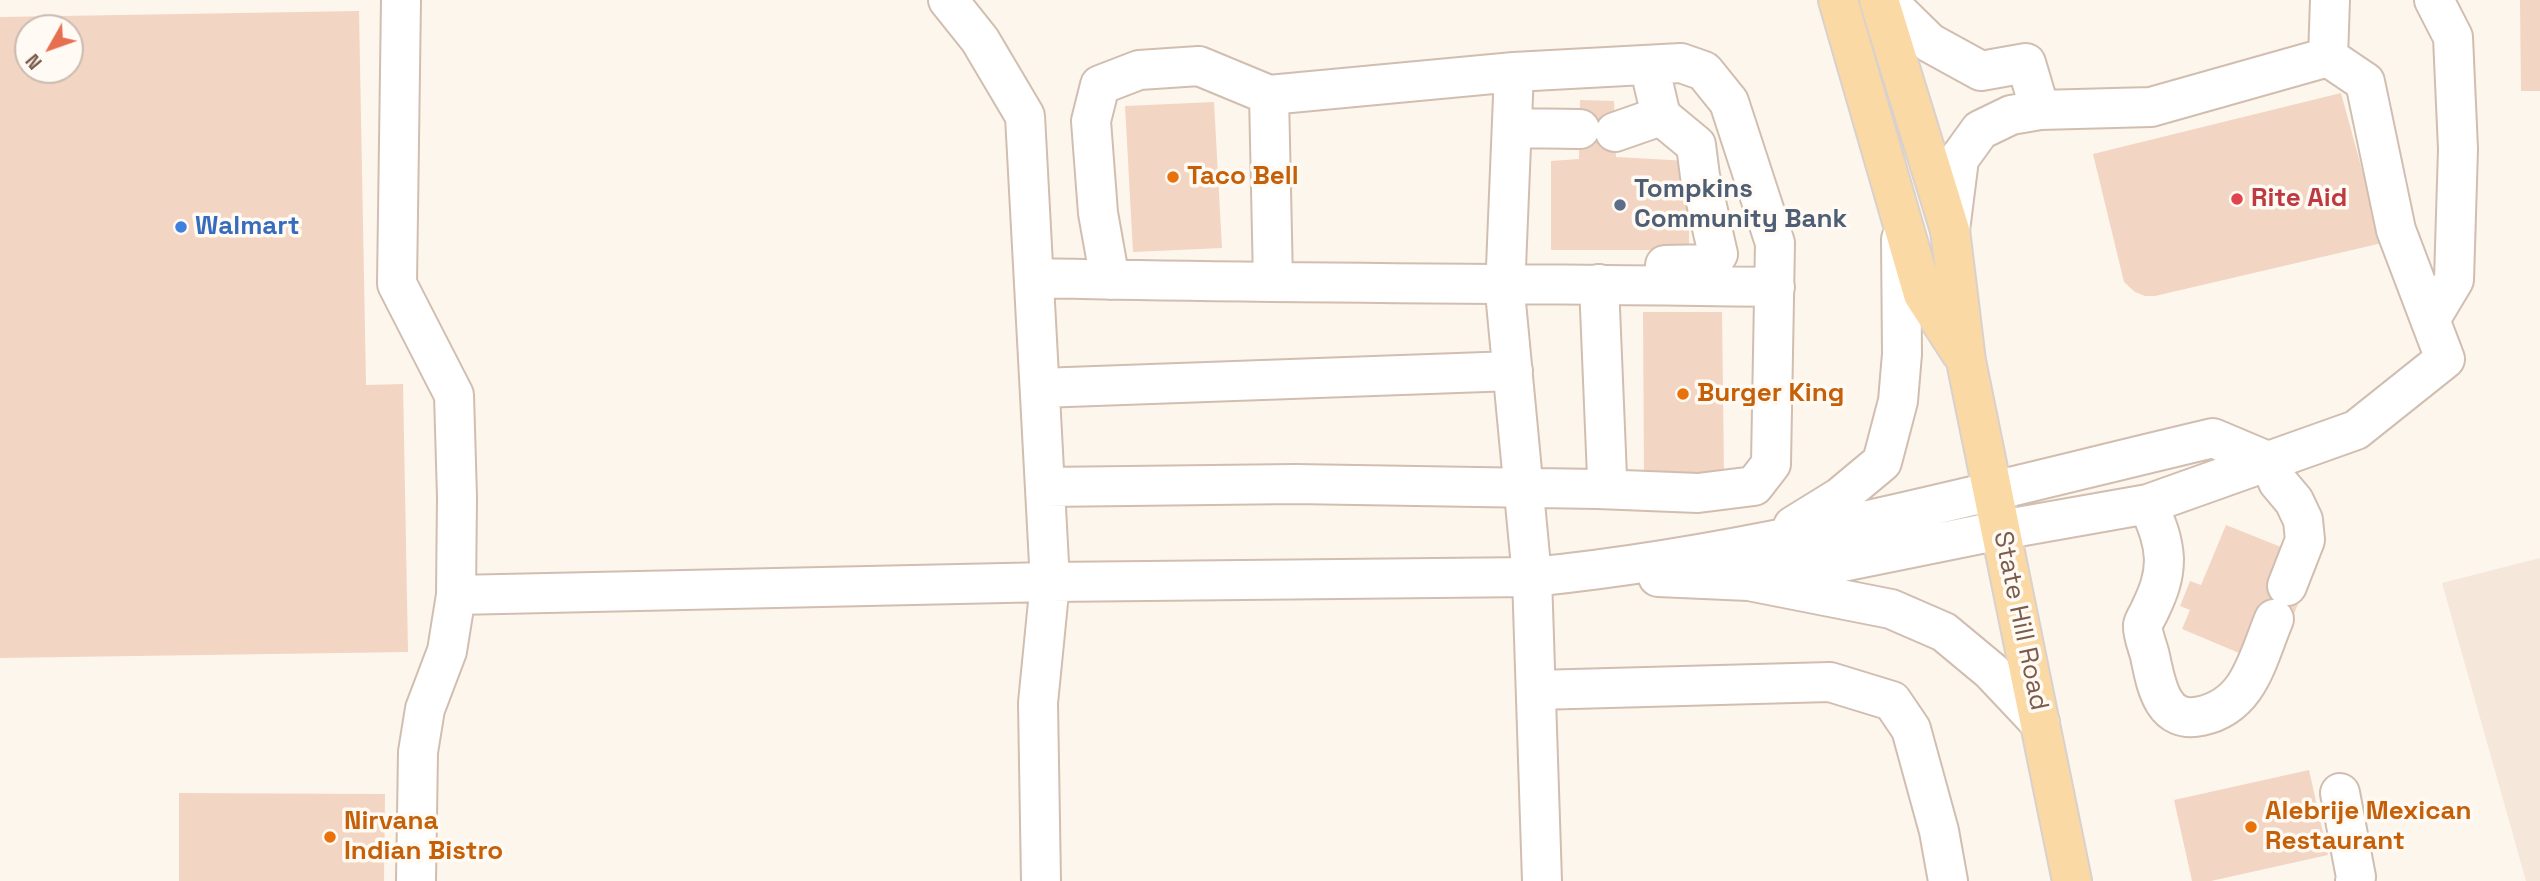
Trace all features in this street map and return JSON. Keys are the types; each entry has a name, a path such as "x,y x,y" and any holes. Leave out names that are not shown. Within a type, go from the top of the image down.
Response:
{"main road":[{"name":"State Hill Road","path":"1838,0 1923,294 1966,360"},
{"name":"State Hill Road","path":"1879,0 1950,230 1966,360 2071,881"}],"lane":[{"path":"401,0 397,284 454,395 457,497 456,595 447,650 425,709 418,752 416,881"},
{"path":"948,0 980,40 1025,116 1050,582 1038,703 1041,881"},
{"path":"1886,0 1930,43 1981,71 2026,63 2025,113"},
{"path":"2328,57 2330,0"},
{"path":"2430,320 2454,281 2458,149 2453,37 2434,0"},
{"path":"1749,581 2001,530 2148,504 2356,430 2445,359 2396,230 2365,82 2328,57 2151,107 2025,113 1980,130 1959,159 1950,230"},
{"path":"1045,487 1295,484 1598,489 1698,494 1755,486 1770,464 1775,243 1730,102 1704,71 1681,63 1514,72 1269,95 1199,66 1139,70 1100,85 1091,121 1098,213 1110,280"},
{"path":"1649,65 1661,116 1696,145 1700,176 1718,254 1712,264"},
{"path":"1514,72 1506,270 1532,577 1542,881"},
{"path":"1269,95 1273,282"},
{"path":"1511,128 1597,130 1661,116"},
{"path":"1765,543 1840,497 1882,462 1898,401 1902,354 1901,219"},
{"path":"1035,278 1273,282 1506,270 1712,264 1775,272"},
{"path":"1506,270 1598,284 1775,272"},
{"path":"1598,284 1607,477 1598,489"},
{"path":"1040,388 1513,371"},
{"path":"456,595 1050,582 1532,577 1579,573 1765,543 2213,438 2270,462 2278,482 2294,501 2303,520 2305,540 2245,689 2230,704 2214,714 2194,718 2184,716 2165,705 2158,695 2143,626 2162,584 2164,561 2162,536 2148,504"},
{"path":"1579,573 1749,581 1891,609 1944,632 1991,671 2040,723"},
{"path":"1536,690 1830,682 1892,701 1911,729 1939,831 1948,881"},
{"path":"2340,793 2355,881"}],"shaded area":[{"path":"2540,558 2540,881 2526,881 2442,583"}],"building":[{"path":"2520,0 2540,0 2540,91 2521,91"},
{"name":"Walmart","path":"359,11 366,385 403,384 408,652 0,658 0,17 14,17 14,84 84,84 84,16"},
{"name":"Rite Aid","path":"2341,93 2382,243 2155,296 2135,292 2124,282 2093,154"},
{"name":"Tompkins Community Bank","path":"1580,100 1614,101 1616,157 1689,161 1689,250 1551,250 1551,161 1579,159"},
{"name":"Taco Bell","path":"1214,102 1222,248 1133,252 1125,106"},
{"name":"Burger King","path":"1643,312 1722,312 1724,475 1644,476"},
{"path":"2226,525 2286,549 2303,592 2289,626 2256,613 2239,653 2182,629 2190,610 2180,606 2190,581 2201,585"},
{"name":"Alebrije Mexican Restaurant","path":"2309,770 2328,855 2211,881 2192,881 2174,800"},
{"path":"179,793 385,794 384,881 179,881"}],"place":[{"name":"Taco Bell","path":"1173,177"},
{"name":"Rite Aid","path":"2237,199"},
{"name":"Tompkins Community Bank","path":"1620,205"},
{"name":"Walmart","path":"181,227"},
{"name":"Burger King","path":"1683,394"},
{"name":"Alebrije Mexican Restaurant","path":"2251,827"},
{"name":"Nirvana Indian Bistro","path":"330,837"}]}
